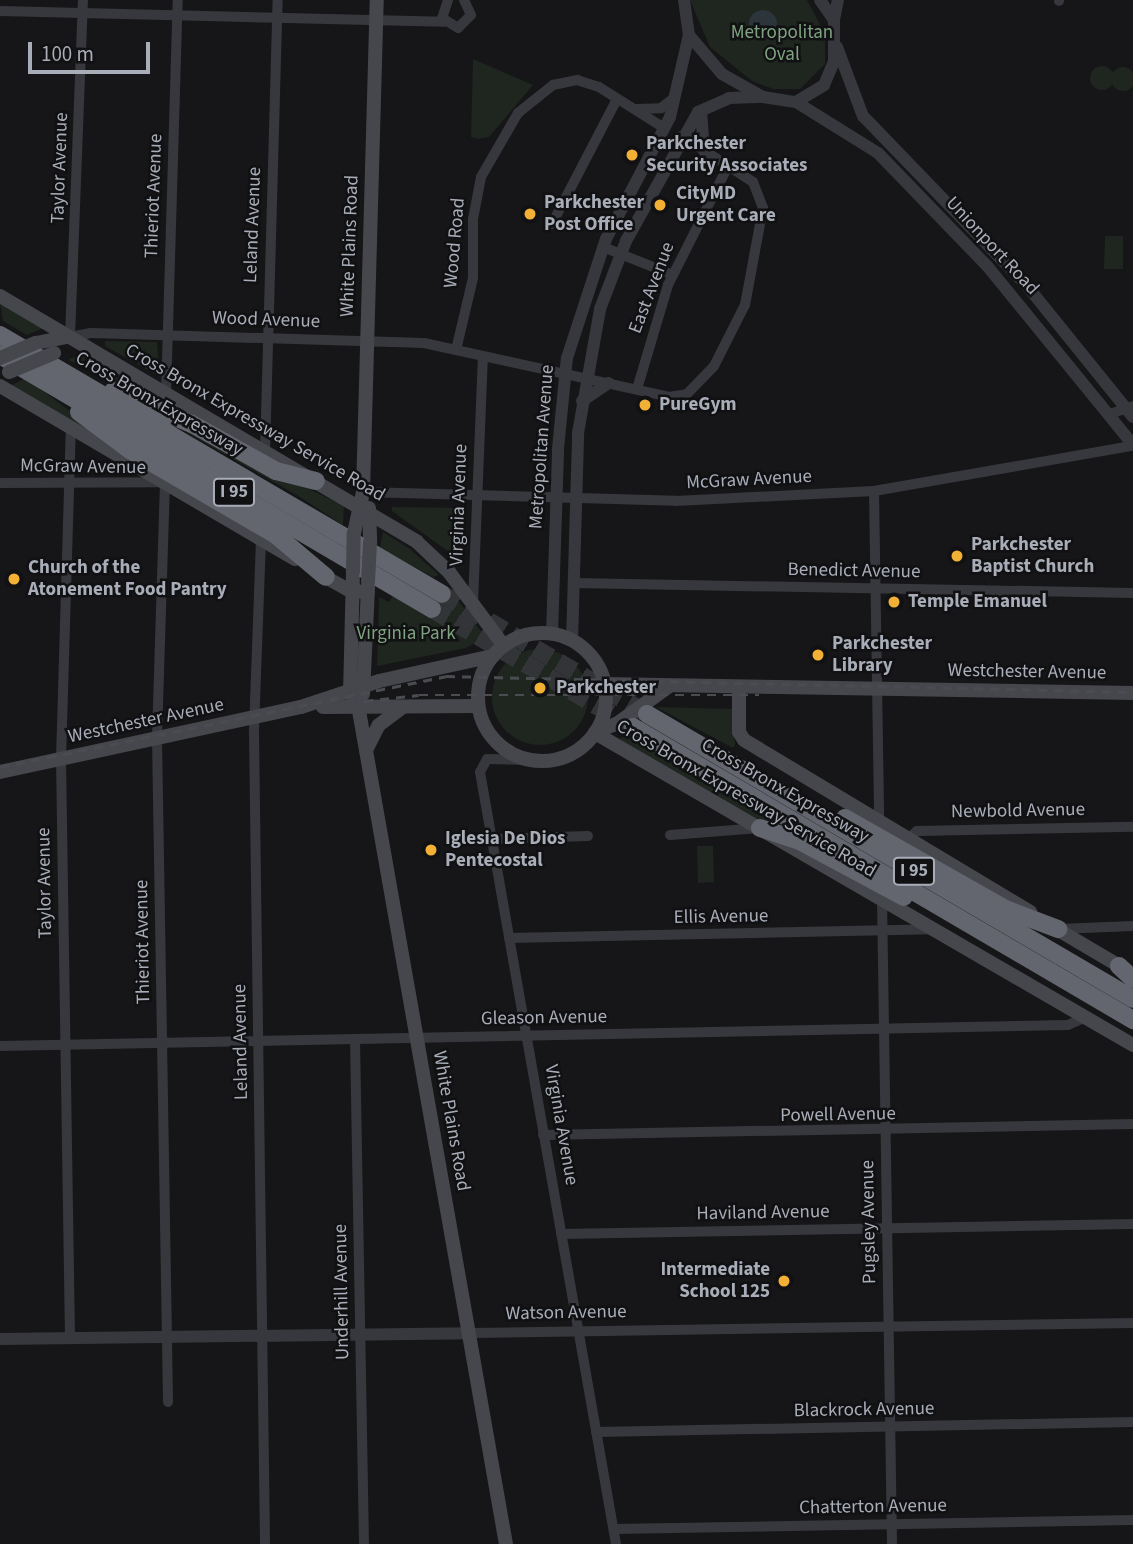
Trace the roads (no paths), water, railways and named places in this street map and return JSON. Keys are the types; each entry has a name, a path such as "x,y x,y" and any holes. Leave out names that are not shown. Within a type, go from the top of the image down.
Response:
{"highway":[{"name":"Cross Bronx Expressway","path":"2,344 64,373 437,601 36,376 2,344"},
{"path":"64,373 181,418 276,471 316,481"},
{"path":"36,376 114,440 276,535 326,577"},
{"name":"Cross Bronx Expressway","path":"647,714 1133,999"},
{"name":"Cross Bronx Expressway","path":"633,727 1133,1020"},
{"path":"695,743 855,822 1005,909 1058,929"},
{"path":"760,828 798,840 999,941"},
{"path":"1050,971 1133,1033"}],"main road":[{"name":"White Plains Road","path":"358,705 365,687 370,542 363,504 377,0"},
{"name":"Cross Bronx Expressway Service Road","path":"0,296 265,452 363,504 434,556 473,603"},
{"path":"2,344 36,343 70,337"},
{"path":"5,374 54,353 70,337"},
{"path":"0,386 326,577 353,591 368,587"},
{"name":"White Plains Road","path":"363,504 354,533 351,692 358,705 506,1544"},
{"path":"473,603 499,651"},
{"path":"595,733 605,707 604,684 592,658 572,641 552,634 527,635 499,651 480,680 478,706 497,743 531,760 567,756 595,733 618,723 669,686"},
{"name":"Westchester Avenue","path":"0,772 301,707 499,651"},
{"name":"Westchester Avenue","path":"604,684 1133,693"},
{"path":"739,688 740,737 1128,973"},
{"name":"Westchester Avenue","path":"301,707 478,706"},
{"path":"366,750 379,725 403,707"},
{"name":"Cross Bronx Expressway Service Road","path":"595,733 1133,1045"}],"street":[{"name":"Taylor Avenue","path":"70,337 83,0"},
{"name":"Thieriot Avenue","path":"166,394 178,0"},
{"name":"Leland Avenue","path":"265,452 278,0"},
{"path":"0,11 276,20 444,22 453,28 467,23 471,11 464,0"},
{"path":"684,0 689,35 722,74 763,97"},
{"path":"820,0 834,20"},
{"path":"704,150 701,111 729,98 763,97 796,103 824,85 836,47 834,20 838,0"},
{"path":"443,1 444,22"},
{"name":"Metropolitan Avenue","path":"552,634 556,500 565,374 603,247 664,128 675,97 689,35"},
{"name":"Unionport Road","path":"836,47 863,116 973,226 1131,410"},
{"name":"Wood Road","path":"456,350 473,278 477,196 498,139 528,103 563,82 588,82 664,128"},
{"path":"633,108 655,110 675,97"},
{"path":"552,225 617,99"},
{"name":"Unionport Road","path":"796,103 878,153 960,237 1110,414 1133,445"},
{"name":"Metropolitan Avenue","path":"572,641 576,500 584,378 620,253 682,136 701,111"},
{"name":"Wood Avenue","path":"70,337 168,335 367,341 456,350 669,397 692,390 725,348 745,305 762,236 763,203 758,188 682,136"},
{"name":"East Avenue","path":"637,389 673,275 728,166"},
{"path":"960,237 973,226"},
{"path":"603,247 673,275"},
{"name":"Virginia Avenue","path":"473,603 483,356"},
{"path":"582,401 609,383"},
{"path":"1110,414 1131,410"},
{"name":"Taylor Avenue","path":"70,1338 61,759 71,427"},
{"name":"McGraw Avenue","path":"363,504 478,496 576,500 874,491 1133,445"},
{"name":"McGraw Avenue","path":"0,482 164,482"},
{"name":"Thieriot Avenue","path":"164,482 158,738 168,1402"},
{"path":"874,491 878,822"},
{"name":"Leland Avenue","path":"261,539 256,717 264,1544"},
{"name":"Benedict Avenue","path":"574,583 1133,593"},
{"name":"Virginia Avenue","path":"531,760 490,759 481,766 616,1544"},
{"name":"Newbold Avenue","path":"908,839 917,831 1133,827"},
{"path":"670,835 760,828"},
{"path":"492,839 588,836"},
{"name":"Pugsley Avenue","path":"882,899 892,1544"},
{"path":"1058,929 1133,926"},
{"name":"Ellis Avenue","path":"509,938 933,929"},
{"name":"Gleason Avenue","path":"0,1046 883,1030 1068,1025 1086,1017"},
{"name":"Underhill Avenue","path":"355,1039 364,1544"},
{"name":"Powell Avenue","path":"543,1135 885,1132 1133,1124"},
{"name":"Haviland Avenue","path":"561,1234 1133,1224"},
{"name":"Watson Avenue","path":"0,1339 263,1334 579,1333 1133,1323"},
{"name":"Blackrock Avenue","path":"596,1432 1133,1422"},
{"name":"Chatterton Avenue","path":"614,1529 1133,1520"}],"tunnel":[{"path":"442,594 647,714"},
{"path":"432,609 633,727"}],"railway":[{"path":"0,767 446,676 1133,692"},
{"path":"364,701 419,695 759,695"}],"place":[{"name":"Parkchester Security Associates","path":"632,155"},
{"name":"CityMD Urgent Care","path":"660,205"},
{"name":"Parkchester Post Office","path":"530,214"},
{"name":"PureGym","path":"645,405"},
{"name":"Parkchester Baptist Church","path":"957,556"},
{"name":"Church of the Atonement Food Pantry","path":"14,579"},
{"name":"Temple Emanuel","path":"894,602"},
{"name":"Parkchester Library","path":"818,655"},
{"name":"Parkchester","path":"540,688"},
{"name":"Iglesia De Dios Pentecostal","path":"431,850"},
{"name":"Intermediate School 125","path":"784,1281"}],"park label":[{"name":"Metropolitan Oval","path":"782,44"},
{"name":"Virginia Park","path":"406,634"}]}
